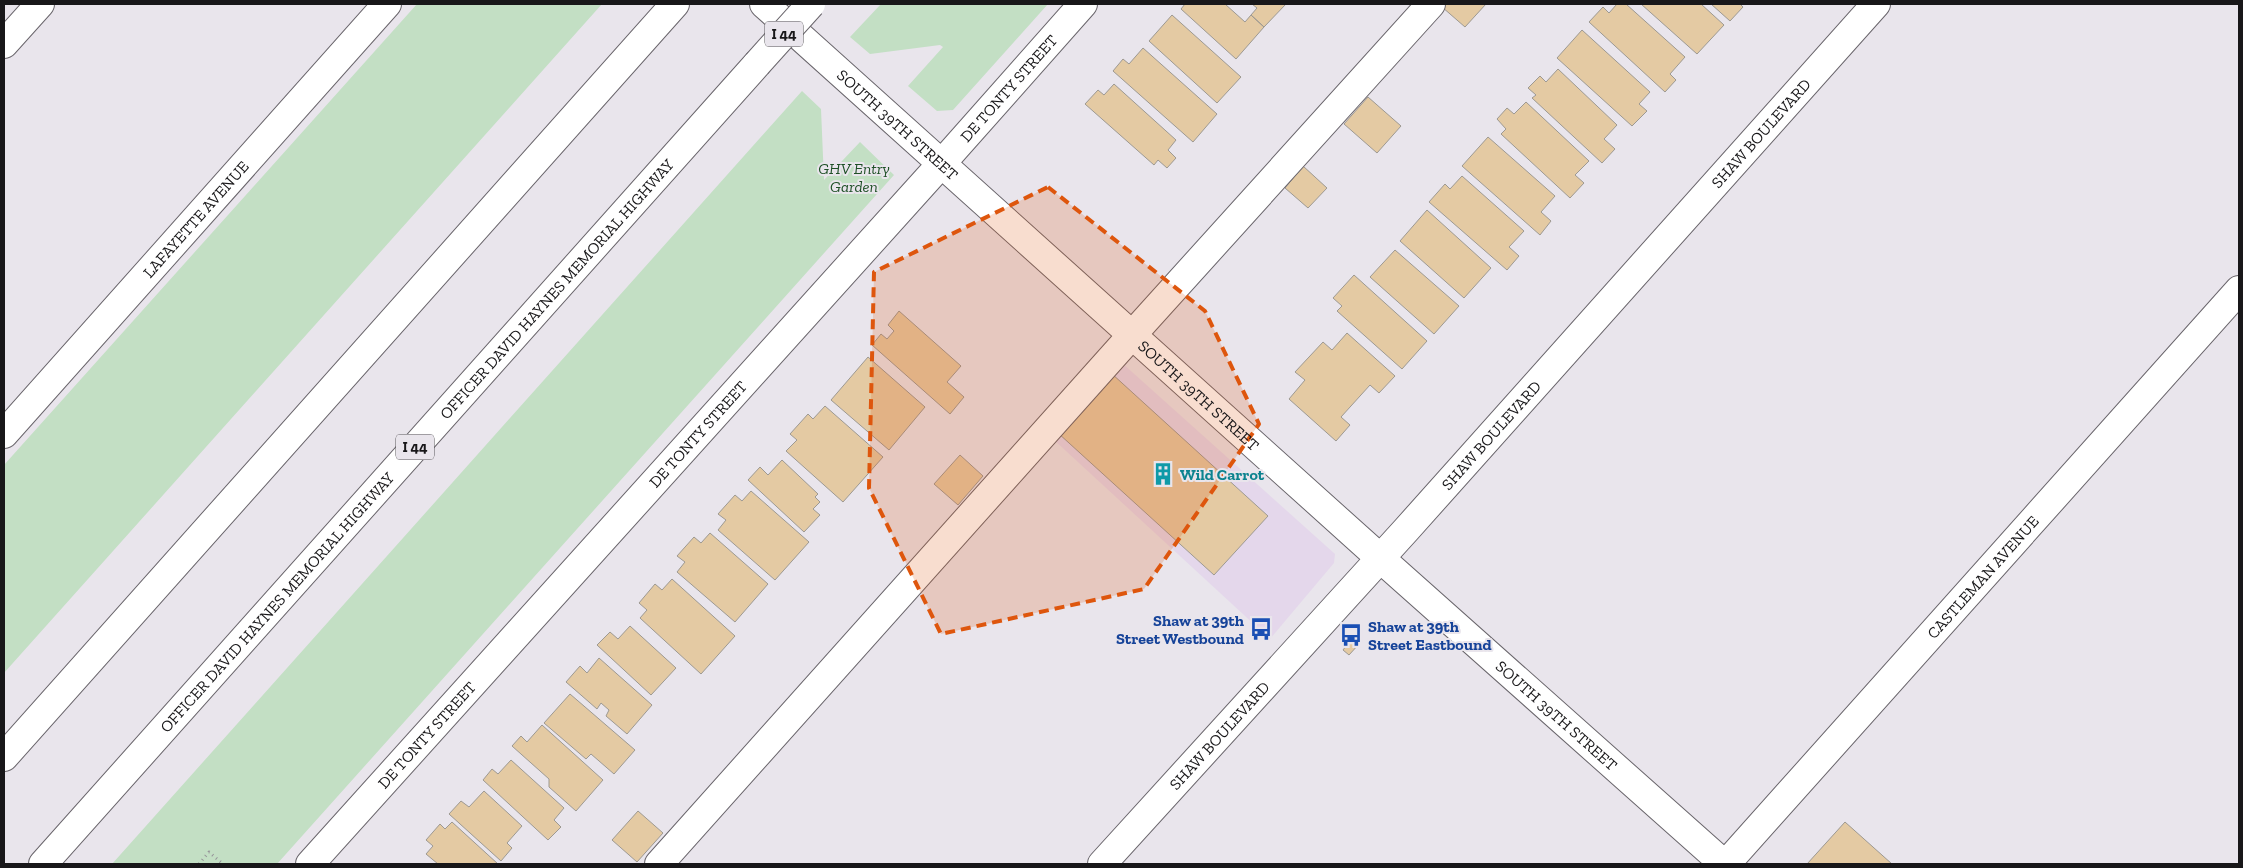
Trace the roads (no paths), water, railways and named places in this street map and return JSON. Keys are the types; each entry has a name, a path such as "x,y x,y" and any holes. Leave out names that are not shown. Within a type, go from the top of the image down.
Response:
{"main road":[{"path":"4,44 40,4"},
{"name":"LAFAYETTE AVENUE","path":"4,434 387,4"},
{"path":"4,757 675,4"},
{"name":"SOUTH 39TH STREET","path":"764,4 1380,558 1725,864"},
{"name":"OFFICER DAVID HAYNES MEMORIAL HIGHWAY","path":"43,864 811,4"},
{"name":"DE TONTY STREET","path":"310,864 1083,4"},
{"path":"659,864 1431,4"},
{"name":"SHAW BOULEVARD","path":"1102,864 1380,558 1876,4"},
{"name":"CASTLEMAN AVENUE","path":"1725,864 2239,290"}],"place":[{"name":"Wild Carrot","path":"1163,474"},
{"name":"Shaw at 39th Street Westbound","path":"1261,629"},
{"name":"Shaw at 39th Street Eastbound","path":"1351,635"}],"park label":[{"name":"GHV Entry Garden","path":"854,177"}]}
